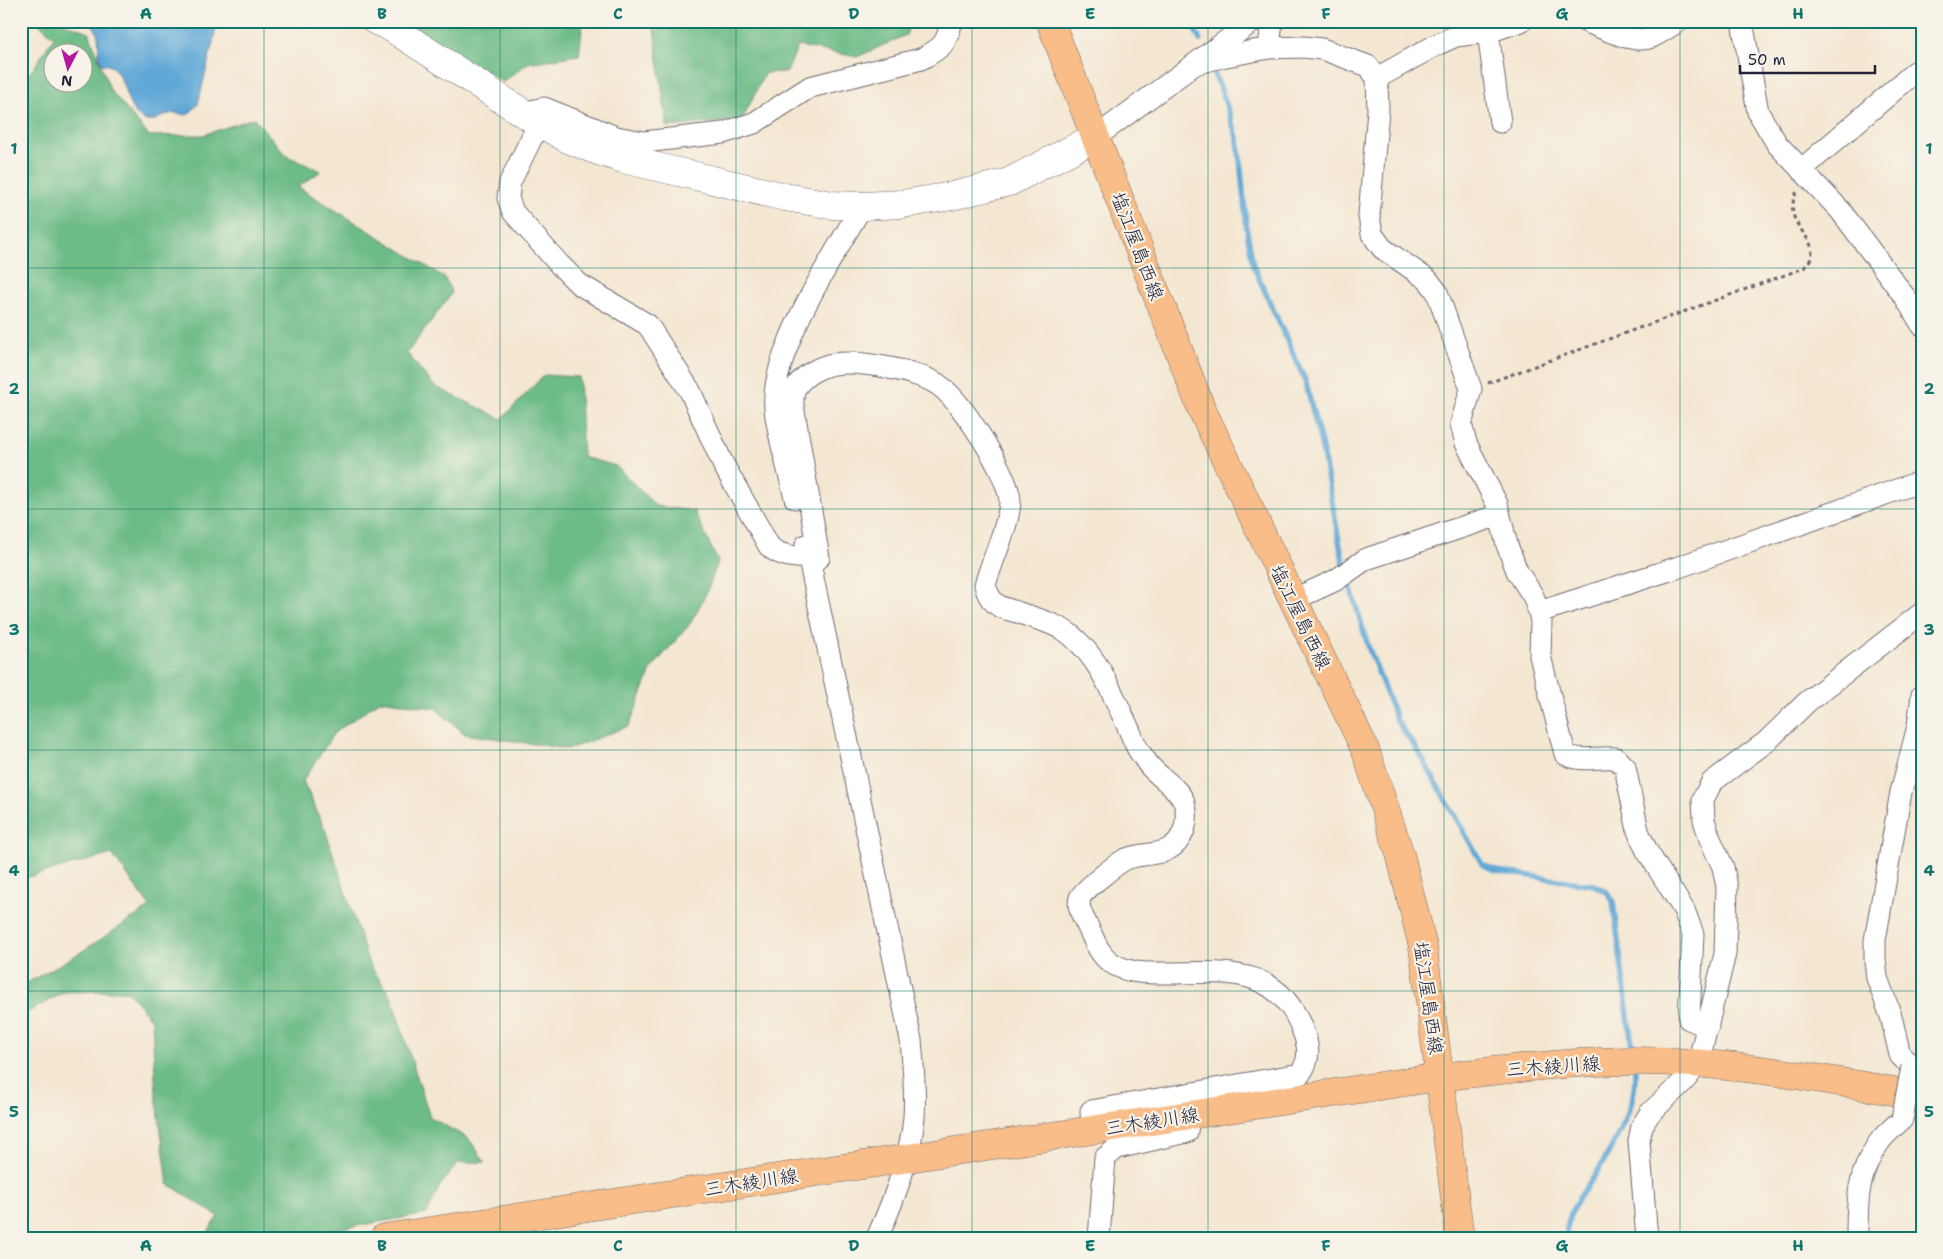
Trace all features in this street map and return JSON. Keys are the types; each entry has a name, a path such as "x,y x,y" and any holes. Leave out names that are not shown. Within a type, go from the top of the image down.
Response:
{"main road":[{"name":"塩江屋島西線","path":"1050,21 1202,410 1365,749 1400,854 1423,947 1460,1238"},
{"name":"三木綾川線","path":"384,1238 1440,1077 1549,1064 1636,1061 1698,1064 1774,1071 1922,1096"}],"street":[{"path":"376,21 390,27 531,118 566,138 594,150 623,159 785,197 832,205 862,206 902,204 952,196 1009,182 1096,137 1253,21"},
{"path":"952,21 947,40 936,51 921,59 810,87 754,123 722,133 644,142 616,137 544,108 531,118 510,182 508,198 513,212 579,284 648,325 690,391 723,464 768,546 776,553 819,558 793,405 795,388 808,374 834,364 864,365 921,376 940,386 954,399 984,442 1007,485 1010,502 1008,516 986,585 988,594 995,603 1006,609 1051,623 1071,635 1087,650 1103,671 1137,747 1148,764 1182,798 1186,810 1184,828 1179,842 1166,851 1125,859 1088,888 1080,898 1080,910 1097,947 1108,960 1120,967 1136,972 1172,973 1207,971 1237,974 1263,982 1280,994 1296,1013 1307,1042 1309,1055 1306,1067 1300,1074 1091,1111 1092,1130"},
{"path":"1269,48 1272,21"},
{"path":"1377,78 1456,36 1488,32 1521,21"},
{"path":"1585,21 1610,32 1634,39 1651,38 1679,21"},
{"path":"1742,21 1758,112 1777,144 1846,218 1905,297 1922,325"},
{"path":"1488,32 1500,122"},
{"path":"1195,64 1269,48 1303,47 1322,49 1368,66 1377,78 1378,110 1369,216 1372,234 1382,248 1428,280 1437,292 1471,389 1461,424 1466,443 1496,504 1507,545 1517,571 1533,596 1539,612 1541,621 1540,656 1565,754 1574,759 1616,758 1625,767 1638,831 1647,850 1684,910 1693,934 1689,1019 1708,1027"},
{"path":"1807,176 1915,72 1922,71"},
{"path":"862,206 817,285 785,350 777,383 775,408 911,1040 914,1118 894,1198 877,1238"},
{"path":"1539,612 1676,568 1922,481"},
{"path":"1293,600 1336,580 1366,559 1499,515"},
{"path":"1648,1238 1639,1142 1642,1126 1650,1113 1684,1081 1698,1064 1725,954 1728,887 1723,867 1710,839 1704,820 1703,799 1712,782 1766,742 1807,702 1922,613"},
{"path":"1857,1238 1857,1200 1862,1172 1880,1140 1902,1119 1917,1068 1900,1055 1891,1016 1878,978 1875,960 1875,940 1901,792 1920,726 1922,695"},
{"path":"1099,1238 1105,1158 1117,1148 1187,1132 1189,1116"}],"path":[{"path":"1471,389 1804,268 1811,258 1810,243 1793,219 1792,206 1796,192 1807,176"}],"green space":[{"path":"36,21 58,21 89,32 110,90 149,136 203,135 254,118 287,156 321,171 298,187 444,277 452,293 407,353 434,386 502,419 544,375 579,377 583,457 616,466 656,506 694,511 718,562 706,594 690,624 652,668 629,726 569,749 465,734 435,708 381,700 334,733 303,781 325,829 369,964 391,996 430,1117 469,1139 485,1162 458,1163 440,1186 427,1214 284,1238 204,1238 218,1216 168,1184 156,1094 152,1021 128,991 64,992 21,1016 21,989 25,984 78,954 150,907 112,854 21,879 21,87 42,55 42,92 92,92 92,42 51,42 54,37"},
{"path":"393,21 583,21 579,55 528,63 503,82 415,31"},
{"path":"653,21 911,21 906,35 857,57 798,46 787,72 765,73 742,120 667,127"}],"water":[{"path":"90,21 218,21 198,104 188,115 170,114 150,121 140,118 130,105 117,72 111,66 101,64 97,33"}],"waterway":[{"path":"1190,21 1200,40"},
{"path":"1212,69 1238,140 1247,231 1253,265 1305,380 1321,443 1344,567"},
{"path":"1347,576 1369,649 1397,721 1419,753 1482,864 1496,871 1594,885 1607,892 1613,901 1632,1046"},
{"path":"1567,1238 1567,1227 1574,1208 1607,1156 1626,1118 1635,1085 1635,1071"}]}
